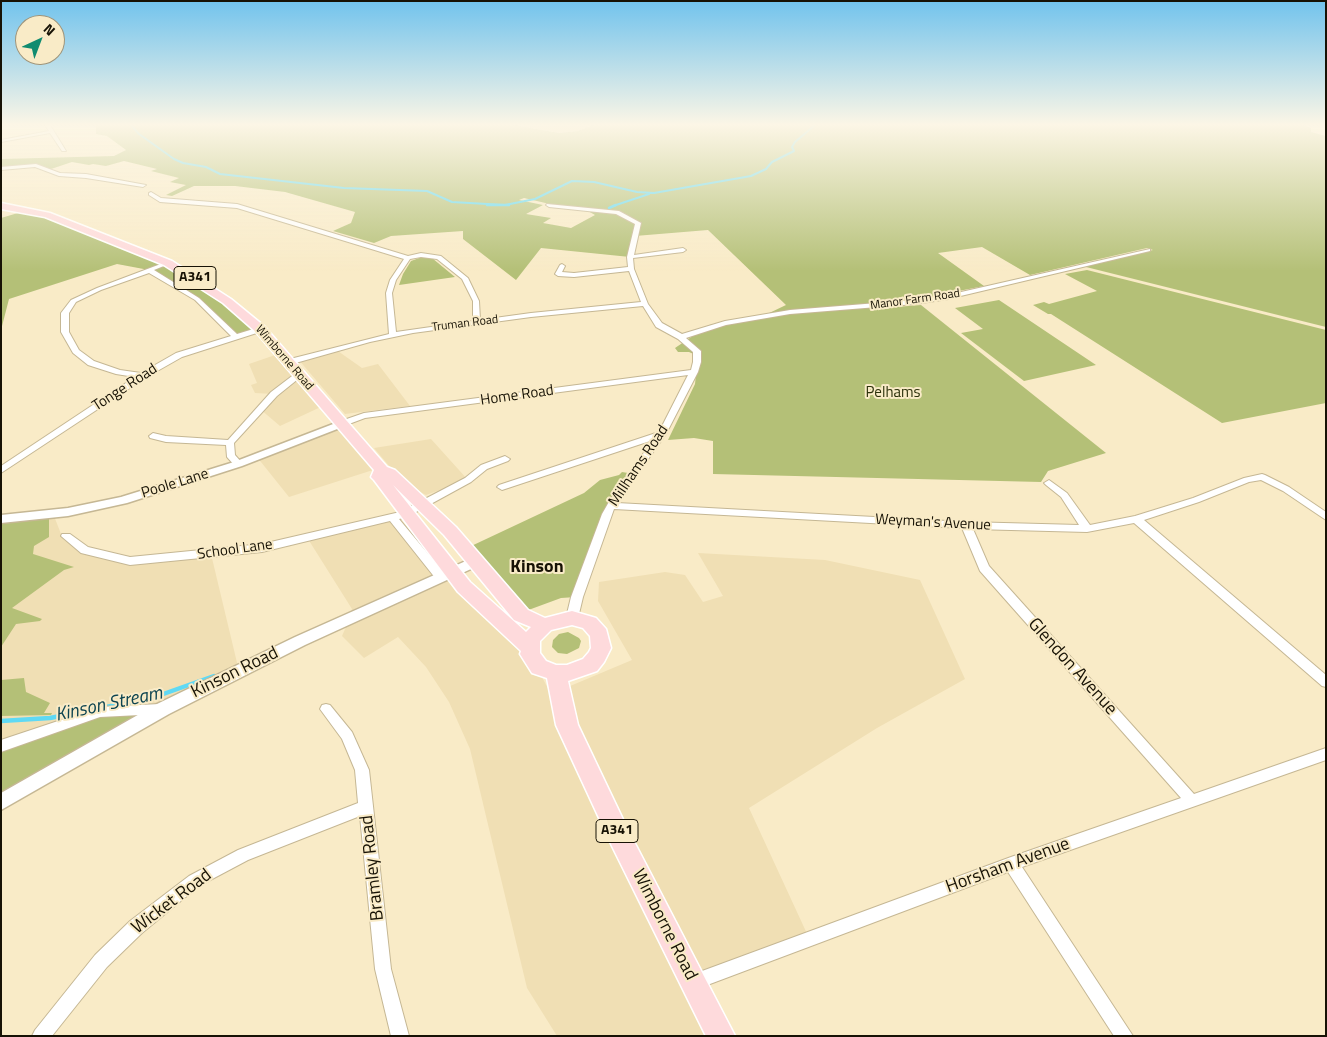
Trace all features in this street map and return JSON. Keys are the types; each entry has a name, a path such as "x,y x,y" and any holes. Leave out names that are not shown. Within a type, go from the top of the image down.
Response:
{"main road":[{"name":"Wimborne Road","path":"1,206 47,215 168,263 227,301 260,329 382,470 390,473 424,504 477,561 521,615 544,625"},
{"name":"Wimborne Road","path":"382,470 379,477 400,516 446,574 464,587 529,647"},
{"path":"562,618 572,618 589,623 595,628 601,641 597,657 585,668 568,673 556,673 539,667 530,654 529,647 531,639 544,625 562,618"},
{"name":"Wimborne Road","path":"556,673 567,725 620,838 721,1036"}],"street":[{"path":"57,173 143,185"},
{"path":"151,194 160,200 237,206 408,258 434,255 457,270 464,278 474,295 477,323"},
{"name":"Millhams Road","path":"549,206 617,212 638,224 630,257 630,269 646,304 659,325 681,337 697,350 698,362 662,434 611,506 579,589 572,618"},
{"path":"630,257 684,250"},
{"name":"Manor Farm Road","path":"681,337 725,323 790,312 895,304 948,296 1148,250"},
{"path":"393,335 389,293 396,273 408,258"},
{"path":"142,376 119,372 91,363 76,351 65,332 65,313 73,302 99,289 168,263"},
{"path":"562,266 556,277 630,269"},
{"name":"Wimborne Road","path":"149,270 197,299 235,336"},
{"name":"Truman Road","path":"289,362 393,335 477,323 646,304"},
{"name":"Tonge Road","path":"1,470 142,376 178,355 260,329"},
{"name":"Home Road","path":"342,424 364,416 694,372"},
{"path":"238,464 230,455 230,443 274,394 299,374"},
{"name":"Poole Lane","path":"1,518 68,512 123,500 238,464 342,424"},
{"path":"502,487 662,434"},
{"path":"153,436 166,439 230,443"},
{"name":"School Lane","path":"66,536 85,550 130,561 262,548 400,516 468,480 484,467 505,459"},
{"name":"Weyman's Avenue","path":"611,506 966,525 1087,529 1136,519 1196,500 1247,480 1262,477 1286,489 1326,517"},
{"path":"1049,483 1064,495 1087,529"},
{"path":"1136,519 1326,682"},
{"name":"Glendon Avenue","path":"966,525 984,568 1192,801"},
{"name":"Kinson Road","path":"1,802 163,709 291,645 477,561"},
{"path":"1,746 100,712 163,709"},
{"name":"Bramley Road","path":"326,709 347,736 362,770 383,968 400,1036"},
{"name":"Horsham Avenue","path":"692,982 1011,864 1326,754"},
{"name":"Wicket Road","path":"41,1036 71,996 101,961 136,927 194,881 243,855 367,806"},
{"path":"1011,864 1124,1036"}],"shaded area":[{"path":"335,349 362,368 378,364 410,406 345,414 298,359"},
{"path":"281,353 325,405 280,426 260,409 273,394 255,393 251,385 257,383 249,364"},
{"path":"345,424 376,469 289,497 257,457"},
{"path":"431,439 468,480 426,495 418,491 390,467 374,448"},
{"path":"54,516 63,539 83,552 102,559 128,562 211,554 239,671 163,709 1,746 1,521"},
{"path":"394,517 439,575 349,618 352,609 308,539"},
{"path":"698,553 825,560 920,580 965,679 877,728 749,808 809,938 701,973 601,775 563,689 632,660 598,601 599,582 665,572 685,575 703,602 723,596"},
{"path":"448,575 531,656 567,725 720,1036 557,1036 527,988 470,749 449,702 426,667 398,637 364,658 342,636 349,620"}],"green space":[{"name":"Pelhams","path":"161,173 1326,173 1326,327 1082,266 1153,250 1147,248 1030,275 982,247 938,253 984,286 923,298 892,301 896,307 921,305 1106,453 1048,471 1041,482 713,474 713,441 694,438 668,440 695,384 698,356 689,352 678,352 675,348 709,325 763,316 786,305 708,230 635,236 630,257 541,248 516,280 463,239 463,231 391,236 374,243 333,231 351,223 355,212 285,192 235,186 194,186 172,196 166,195 186,185 170,182 179,178","holes":["524,198 554,205 581,207 595,215 571,228 543,223 551,218 526,214 543,205 519,200"]},
{"path":"28,210 168,263 260,329 235,336 197,299 149,270 117,264 9,299 1,330 1,218"},
{"path":"422,257 432,258 455,277 399,285 411,261"},
{"path":"1087,270 1326,330 1326,403 1222,423 1051,314 1033,305 1044,302 1049,304 1097,291 1065,274"},
{"path":"999,300 1096,365 1024,381 961,333 983,329 955,308"},
{"path":"622,472 634,474 612,502 576,597 561,598 523,612 467,548 584,493 600,480 619,475"},
{"path":"49,517 49,537 34,546 33,554 74,567 64,570 12,608 42,619 40,621 16,624 1,647 1,519"},
{"path":"568,632 579,638 581,641 579,648 567,654 558,653 552,647 553,640 559,634"},
{"path":"24,678 26,692 50,703 44,713 52,713 51,715 1,716 1,680"},
{"path":"160,710 1,801 1,746 100,713"}],"waterway":[{"path":"219,173 344,188 427,191 452,202 505,205"},
{"path":"505,205 535,199 572,181 594,182 637,192 654,193 751,176 757,173"},
{"name":"Kinson Stream","path":"616,205 649,194"},
{"path":"487,205 505,205"},
{"name":"Kinson Stream","path":"609,208 616,205"},
{"name":"Kinson Stream","path":"1,721 50,718 152,698 214,676"}],"district":[{"name":"Kinson","path":"537,568"}]}
